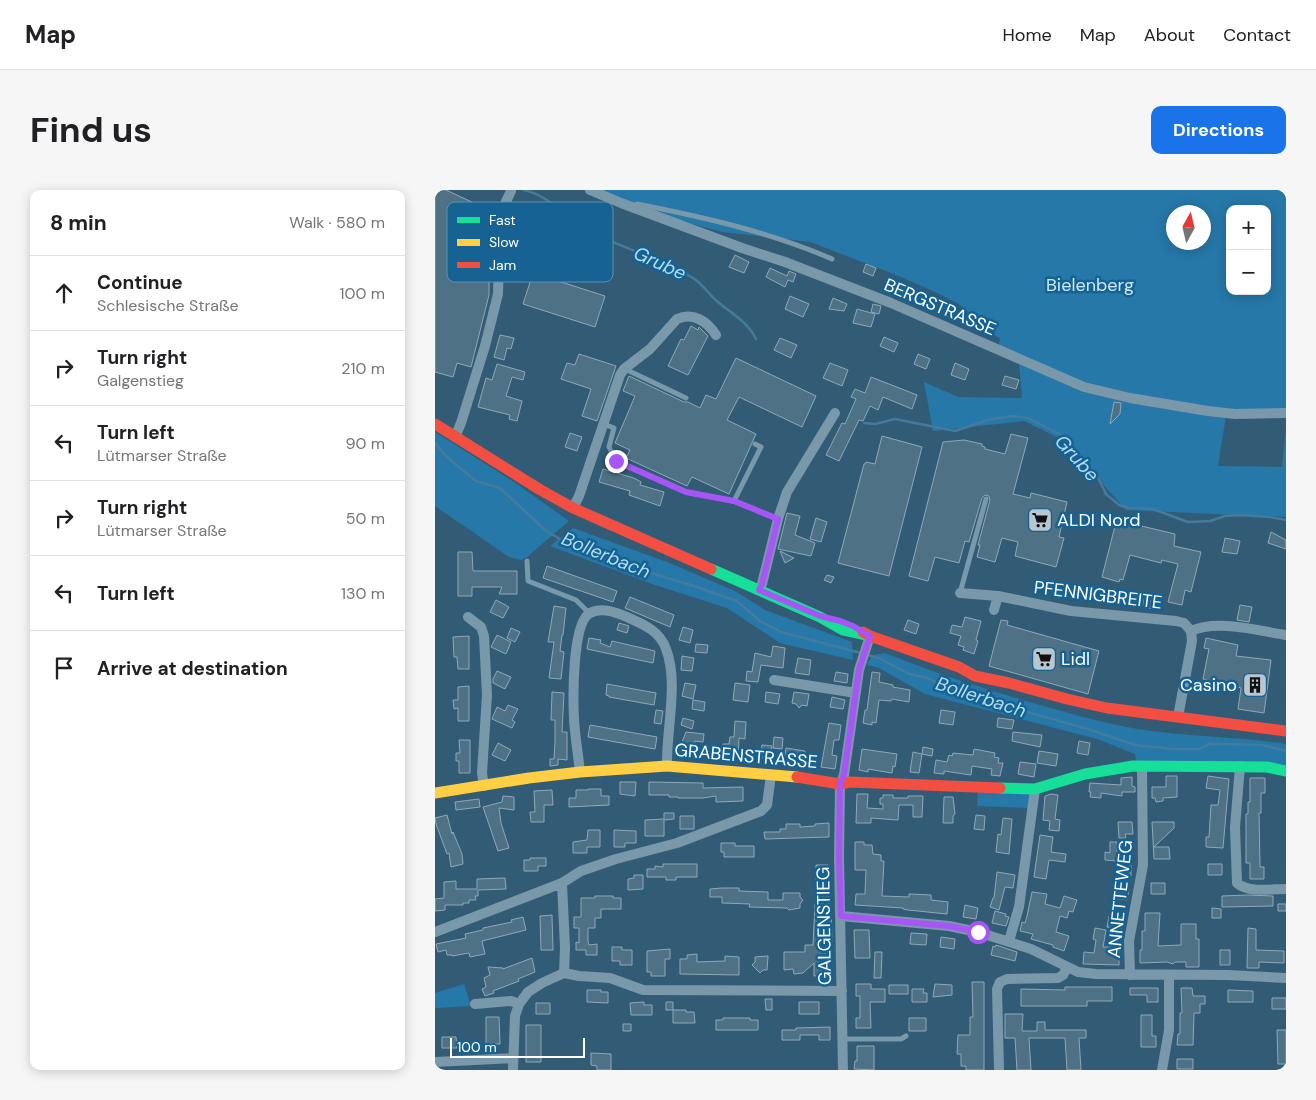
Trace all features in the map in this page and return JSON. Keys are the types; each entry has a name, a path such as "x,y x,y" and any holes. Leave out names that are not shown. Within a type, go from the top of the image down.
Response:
{"main road":[{"path":"435,424 573,508 820,616 837,628 869,640 959,667 983,670 1009,683 1067,700 1107,708 1283,729"},
{"name":"GRABENSTRASSE","path":"435,793 529,778 667,766 771,775 840,784 850,782 1035,789 1113,768 1142,766 1240,766 1267,767 1286,771"}],"street":[{"path":"506,202 511,190"},
{"name":"BERGSTRASSE","path":"590,190 891,303 1084,387 1130,398 1207,411 1235,414 1286,414"},
{"path":"455,437 485,346 498,294 498,282"},
{"path":"573,508 579,496 620,375 624,369 650,349 677,319 682,317 699,318 711,327 716,335"},
{"path":"759,590 787,492 835,413"},
{"name":"PFENNIGBREITE","path":"960,593 998,596 1086,613 1176,621 1184,623 1191,631"},
{"path":"994,610 998,596"},
{"path":"581,772 574,720 576,652 583,621 589,613 602,610 621,615 656,632 667,650 671,681 667,766"},
{"path":"468,617 481,627 483,636 487,695 482,774 484,786"},
{"path":"1178,717 1192,642 1191,631 1213,626 1286,635"},
{"name":"GALGENSTIEG","path":"843,1070 839,857 840,784 844,774 861,664 869,640"},
{"path":"774,680 856,693"},
{"name":"ANNETTEWEG","path":"1130,975 1129,942 1143,864 1142,766"},
{"path":"1240,766 1237,798 1237,884 1242,887 1286,889"},
{"path":"435,932 562,883 581,871 616,859 677,843 761,811 767,805 771,775"},
{"path":"1009,941 1019,907 1035,789"},
{"path":"562,883 565,948 564,973"},
{"path":"841,916 949,926 1009,941 1031,949 1078,972 1286,978"},
{"path":"999,1070 997,989 1000,982 1007,979 1058,978 1063,975 1067,968"},
{"path":"513,1070 515,1016 519,1004 528,992 564,973 610,978 643,990 842,991"},
{"path":"1162,1070 1169,1030 1169,976"},
{"path":"475,1004 511,1001 519,1004"},
{"path":"435,1062 513,1058"}],"lane":[{"path":"621,203 653,208 765,234 802,246 832,259"},
{"path":"624,369 687,398"},
{"path":"603,424 614,428 609,447 616,461 686,492 734,501 778,519"},
{"path":"734,501 761,446 755,444"},
{"path":"960,593 986,499"},
{"path":"527,561 528,581 576,600 589,613"},
{"path":"842,1039 901,1039 905,1036"}],"green space":[{"name":"Bielenberg","path":"598,190 1286,190 1286,412 1256,414 1089,387 999,346 1000,338 988,330 967,310 939,294 891,273 811,242 723,232 654,214"},
{"path":"1019,363 1082,390 1226,416 1218,466 1282,467 1286,428 1286,517 1126,510 1063,440 1024,421 933,431 924,382 958,397 1022,398"},
{"path":"435,432 514,482 569,521 527,557 521,560 509,557 435,506"},
{"path":"573,528 667,562 735,591 765,610 852,642 853,660 780,643 727,608 655,585 550,546"},
{"path":"885,653 977,686 1107,723 1151,731 1286,744 1286,768 1136,761 1135,754 1097,739 925,694 879,668 867,665 874,656"},
{"path":"978,791 1030,792 1029,808 977,806"},
{"path":"464,984 471,1006 435,1008 435,993"}],"building":[{"path":"435,190 446,190 472,202 447,202 447,282 489,282 489,295 471,367 457,363 453,377 435,372"},
{"path":"735,255 749,262 744,273 729,267"},
{"path":"866,264 876,268 873,276 863,272"},
{"path":"770,268 787,276 789,271 796,274 793,282 788,280 785,287 766,277"},
{"path":"530,282 561,282 605,296 595,327 523,304"},
{"path":"790,296 809,304 803,317 785,309"},
{"path":"833,298 847,304 844,311 829,309"},
{"path":"873,304 881,306 879,314 871,312"},
{"path":"857,309 875,314 871,327 853,323"},
{"path":"691,326 698,330 699,327 708,336 688,375 668,366 681,339 684,340"},
{"path":"500,335 514,338 511,349 507,348 504,360 494,357"},
{"path":"884,337 898,343 894,352 880,346"},
{"path":"780,338 797,345 791,358 774,350"},
{"path":"579,354 616,366 597,421 582,416 591,389 561,379 567,363 575,365"},
{"path":"918,354 930,359 926,369 914,364"},
{"path":"736,358 816,396 802,427 739,397 727,420 756,434 729,494 692,477 687,486 626,458 630,450 615,443 635,396 623,391 629,376 700,408 706,395 716,399"},
{"path":"830,363 848,370 842,386 823,378"},
{"path":"955,363 969,369 965,380 951,375"},
{"path":"497,364 525,372 523,380 512,377 506,396 522,401 517,421 509,419 510,415 478,407 486,378 492,380"},
{"path":"1005,376 1019,380 1016,389 1002,385"},
{"path":"871,377 917,395 912,409 883,397 878,410 870,406 863,421 859,420 839,461 826,455 842,423 845,424 856,399 851,397 855,389 865,393"},
{"path":"1114,402 1121,403 1120,414 1110,424"},
{"path":"570,433 582,437 577,451 565,447"},
{"path":"1011,434 1028,438 1013,494 1030,498 1031,493 1067,502 1059,537 1064,538 1056,567 1015,556 1018,542 1002,538 995,562 977,557 980,545 978,545 990,500 989,496 985,495 982,498 969,542 965,541 959,563 935,557 928,581 909,576 943,442 964,440 982,444 985,449 1005,454"},
{"path":"882,436 922,447 889,576 838,563 864,464 866,462 875,464"},
{"path":"603,469 634,478 641,482 640,485 664,492 660,506 629,495 630,491 599,482"},
{"path":"787,513 800,516 795,535 815,543 811,556 778,549"},
{"path":"816,518 827,522 821,542 810,539"},
{"path":"1117,518 1175,534 1174,546 1201,552 1191,592 1185,590 1182,605 1168,602 1178,564 1162,560 1161,563 1130,555 1123,580 1120,579 1119,582 1102,577"},
{"path":"1271,532 1286,540 1286,549 1268,543"},
{"path":"1225,538 1240,541 1237,554 1222,552"},
{"path":"780,551 794,558 785,563"},
{"path":"458,552 472,552 473,571 517,571 517,594 499,594 502,587 472,587 472,596 458,596"},
{"path":"547,566 617,591 613,602 543,578"},
{"path":"827,575 834,577 831,583 824,580"},
{"path":"630,597 674,615 670,627 625,608"},
{"path":"1144,599 1154,602 1152,609 1143,606"},
{"path":"496,600 509,607 503,618 490,612"},
{"path":"1240,605 1252,607 1249,622 1237,620"},
{"path":"554,606 566,608 560,651 564,652 561,679 549,678 554,642 548,642"},
{"path":"965,617 981,621 974,654 963,650 964,647 958,645 961,636 950,633 952,625 962,627"},
{"path":"908,620 919,624 916,634 904,630"},
{"name":"Lidl","path":"1001,620 1008,621 1007,625 1099,651 1088,694 989,666"},
{"path":"619,623 629,626 627,633 617,630"},
{"path":"683,627 693,630 690,643 679,640"},
{"path":"511,628 520,632 515,642 507,638"},
{"path":"497,635 511,642 506,654 491,647"},
{"path":"469,636 469,669 458,669 457,657 454,657 453,637"},
{"path":"589,638 601,640 600,643 610,647 612,641 655,651 653,663 587,649"},
{"path":"1206,638 1238,645 1236,656 1271,660 1264,713 1238,709 1241,688 1203,679 1209,649 1204,648"},
{"path":"696,644 708,645 707,653 695,652"},
{"path":"773,646 785,648 783,668 761,665 758,682 746,681 747,671 752,672 755,653 771,657"},
{"path":"682,656 694,658 692,671 681,670"},
{"path":"798,658 811,660 809,675 795,673"},
{"path":"497,671 511,677 505,689 493,683"},
{"path":"836,672 848,674 847,683 834,681"},
{"path":"872,672 880,673 879,682 910,690 909,702 892,699 891,701 879,700 876,723 872,722 872,725 863,723 865,710 867,710"},
{"path":"685,683 696,685 693,699 682,696"},
{"path":"735,683 750,685 748,702 733,700"},
{"path":"607,684 656,693 654,705 609,697 606,695"},
{"path":"469,686 469,721 458,721 458,708 454,709 453,700 458,700 458,687"},
{"path":"552,692 564,693 562,732 567,732 567,760 558,759 558,765 550,766 550,759 554,759 555,741 555,720 551,720"},
{"path":"766,692 780,694 778,704 765,702"},
{"path":"794,692 809,694 807,706 802,705 799,708 796,704 792,703"},
{"path":"832,697 845,700 843,709 830,707"},
{"path":"693,700 705,702 704,711 692,709"},
{"path":"508,705 518,709 512,720 515,722 512,728 492,719 497,707 505,711"},
{"path":"656,710 663,711 661,724 654,723"},
{"path":"941,710 955,712 953,725 939,723"},
{"path":"683,718 694,721 692,729 681,725"},
{"path":"998,718 1014,720 1012,729 997,727"},
{"path":"735,721 746,722 745,739 739,738 738,758 722,756 723,744 729,744 730,737 734,737"},
{"path":"829,723 841,725 839,740 834,740 832,755 837,756 835,769 821,767"},
{"path":"590,725 657,737 655,749 588,737"},
{"path":"686,732 704,734 703,742 695,741 690,754 679,750"},
{"path":"1013,732 1042,735 1040,747 1012,741"},
{"path":"774,737 783,738 782,749 773,748"},
{"path":"459,740 470,740 470,773 459,773 459,761 456,761 456,753 460,753"},
{"path":"1079,741 1090,743 1088,755 1077,753"},
{"path":"498,743 511,750 505,761 492,755"},
{"path":"762,745 772,746 770,759 761,758"},
{"path":"923,747 933,749 932,756 922,754"},
{"path":"786,748 805,751 803,764 784,761"},
{"path":"862,749 897,754 892,773 868,769 868,772 859,770"},
{"path":"974,749 995,753 994,757 999,758 998,763 1003,763 1000,776 991,775 992,769 972,766 971,775 944,771 944,774 934,773 936,760 947,762 949,755 952,756 953,753 973,755"},
{"path":"1039,751 1058,754 1056,766 1037,763"},
{"path":"913,752 922,754 919,773 910,772"},
{"path":"1020,762 1036,764 1034,777 1018,774"},
{"path":"1166,776 1177,776 1177,797 1163,798 1163,801 1156,802 1155,798 1152,798 1152,787 1166,787"},
{"path":"1208,776 1229,779 1223,848 1206,847 1206,837 1209,837 1211,805 1218,805 1220,790 1206,788"},
{"path":"1132,777 1132,786 1135,787 1135,792 1122,792 1122,796 1101,793 1101,798 1090,797 1090,783 1121,785 1121,778"},
{"path":"1250,778 1265,778 1265,793 1261,793 1261,813 1259,813 1260,867 1264,867 1264,879 1250,879 1250,863 1246,863 1246,814 1248,814 1248,802 1250,802"},
{"path":"620,782 636,782 635,796 620,794"},
{"path":"649,782 703,783 703,788 743,787 743,801 716,802 716,796 678,798 669,797 669,795 649,795"},
{"path":"601,789 601,796 609,796 609,805 569,807 569,798 576,798 576,790"},
{"path":"552,790 553,805 544,805 544,822 531,822 530,812 535,812 534,791"},
{"path":"857,794 868,794 867,808 883,809 883,804 880,804 880,798 883,798 883,795 893,795 893,798 923,796 922,817 913,817 913,805 899,805 898,820 871,818 871,823 856,823"},
{"path":"1051,794 1058,795 1055,819 1060,820 1059,831 1049,830 1050,821 1043,820 1045,796"},
{"path":"503,796 514,797 514,810 499,808 501,823 509,848 498,851 483,807 502,802"},
{"path":"944,797 953,797 955,814 953,816 953,823 943,823"},
{"path":"479,799 480,807 456,810 455,802"},
{"path":"664,813 674,813 674,819 664,820 664,836 645,836 645,820 664,819"},
{"path":"447,815 452,834 453,832 462,854 463,864 451,867 449,853 447,854 435,818"},
{"path":"976,815 985,816 984,830 974,829"},
{"path":"680,816 694,816 694,829 680,829"},
{"path":"1003,818 1012,819 1009,854 996,852 998,834 1001,835"},
{"path":"1118,822 1132,822 1133,834 1125,834 1126,838 1119,838"},
{"path":"1152,822 1174,822 1174,828 1154,847 1169,847 1170,859 1154,859"},
{"path":"829,823 829,837 765,839 764,832 780,832 780,829 786,829 786,824 800,824 800,827"},
{"path":"588,830 600,830 600,847 587,847 587,853 573,853 573,842 587,840"},
{"path":"614,830 636,831 636,843 625,843 625,847 614,847"},
{"path":"1040,835 1053,837 1051,852 1066,854 1065,862 1049,860 1046,879 1034,877"},
{"path":"855,842 864,842 864,845 872,845 873,854 881,855 881,861 884,861 882,896 909,897 909,894 931,895 931,900 948,902 947,914 903,908 855,905 856,894 865,894 866,870 855,870"},
{"path":"1110,842 1117,842 1117,861 1105,860 1105,852 1110,853"},
{"path":"721,843 735,843 735,846 754,846 754,857 724,857 724,852 721,852"},
{"path":"530,858 546,858 546,866 538,866 538,871 524,871 524,860 530,860"},
{"path":"1118,863 1131,864 1131,876 1117,875"},
{"path":"663,864 697,864 697,877 676,877 676,880 666,880 666,877 647,877 647,869 655,869 655,866 663,867"},
{"path":"1208,864 1222,864 1222,875 1208,875"},
{"path":"816,865 828,865 829,917 831,917 832,934 832,944 829,944 829,976 814,976 814,963 803,973 794,974 793,969 784,970 784,952 805,952 805,945 813,945"},
{"path":"997,872 1015,875 1013,888 1005,887 999,910 990,907 994,898"},
{"path":"634,875 643,875 643,889 628,890 628,879 634,878"},
{"path":"505,878 506,889 478,890 478,896 475,896 476,900 469,900 469,903 463,903 463,905 445,905 445,910 435,911 435,899 444,898 444,882 456,881 456,889 477,889 477,879"},
{"path":"1151,883 1165,883 1165,894 1151,894"},
{"path":"1115,886 1129,890 1127,900 1113,898"},
{"path":"739,888 739,891 768,892 768,900 783,900 783,893 800,893 800,897 803,900 800,908 789,910 787,908 749,907 750,904 722,903 722,897 710,897 710,889"},
{"path":"1032,892 1047,894 1045,904 1060,908 1064,896 1077,900 1073,912 1069,911 1067,918 1060,916 1056,932 1069,936 1064,951 1053,947 1053,945 1031,939 1033,934 1020,931 1022,922 1025,923"},
{"path":"595,896 621,898 621,909 601,909 601,918 595,918 595,928 588,928 589,945 597,944 597,955 586,955 586,950 576,950 576,942 579,943 579,928 574,928 574,917 581,917 581,898 595,898"},
{"path":"1222,896 1273,896 1273,906 1222,907"},
{"path":"1278,904 1286,904 1286,911 1278,911"},
{"path":"965,905 978,908 976,919 963,917"},
{"path":"1212,908 1221,909 1221,918 1212,918"},
{"path":"995,911 1006,914 1005,916 1009,917 1006,926 992,923"},
{"path":"1145,913 1160,913 1158,946 1181,945 1181,924 1196,924 1196,939 1199,939 1199,967 1186,967 1186,962 1175,962 1173,964 1167,962 1140,963 1142,931 1145,931"},
{"path":"552,915 553,950 541,950 540,916"},
{"path":"1109,916 1123,919 1121,930 1107,927"},
{"path":"523,917 526,930 482,941 485,954 470,957 469,953 452,956 447,955 446,950 438,952 436,944 466,938 465,934 512,922 511,920"},
{"path":"1095,928 1106,930 1103,947 1119,947 1119,965 1083,964 1084,952 1094,953 1096,940 1093,939"},
{"path":"1248,928 1256,929 1256,950 1284,951 1284,963 1259,962 1259,968 1247,968"},
{"path":"854,930 869,930 870,958 855,958"},
{"path":"911,933 927,934 926,945 910,944"},
{"path":"941,937 955,939 954,949 940,947"},
{"path":"996,945 1017,952 1015,961 991,955 993,946 995,947"},
{"path":"612,947 632,950 632,965 620,965 620,961 612,961"},
{"path":"670,949 670,959 665,959 665,976 651,976 651,972 647,972 647,951"},
{"path":"1220,950 1230,950 1230,965 1220,965"},
{"path":"875,952 882,952 881,978 874,978"},
{"path":"697,954 697,962 725,961 725,956 739,957 739,975 680,974 680,959 687,959 687,955"},
{"path":"768,956 767,970 763,970 760,973 752,965 755,962 755,957"},
{"path":"532,958 535,972 485,996 482,989 486,987 484,978 490,975 488,967 503,969"},
{"path":"972,982 984,982 984,1070 966,1070 966,1066 961,1066 961,1054 957,1054 958,1035 970,1035 970,1017 973,1017"},
{"path":"856,984 871,984 871,989 885,989 885,1002 870,1002 871,1028 856,1028 856,1018 860,1018 860,996 856,996"},
{"path":"935,984 952,985 952,995 933,997"},
{"path":"889,985 908,985 908,994 889,994"},
{"path":"1065,987 1112,987 1112,1001 1087,1001 1087,1006 1021,1006 1021,989 1065,990"},
{"path":"1130,988 1158,988 1158,1002 1147,1002 1147,995 1130,995"},
{"path":"1181,988 1192,988 1193,996 1205,996 1205,1004 1200,1004 1200,1013 1194,1013 1193,1045 1177,1045 1178,1034 1180,1034 1180,1013 1182,1013"},
{"path":"912,989 924,989 923,993 927,993 927,1002 912,1002"},
{"path":"587,990 608,992 608,1003 587,1002"},
{"path":"1228,990 1253,991 1253,1002 1228,1002"},
{"path":"1272,998 1286,998 1286,1009 1272,1009"},
{"path":"765,999 772,999 772,1010 766,1010"},
{"path":"644,1002 644,1005 652,1005 652,1015 631,1015 630,1003"},
{"path":"666,1002 673,1002 673,1010 666,1010"},
{"path":"799,1002 819,1002 819,1014 799,1014"},
{"path":"536,1003 550,1003 550,1014 536,1014"},
{"path":"673,1010 694,1012 695,1023 673,1023"},
{"path":"1005,1014 1023,1014 1022,1031 1037,1031 1037,1022 1045,1022 1045,1030 1086,1030 1086,1038 1079,1038 1081,1070 1067,1070 1065,1038 1029,1038 1031,1070 1017,1070 1015,1038 1005,1038"},
{"path":"1141,1015 1152,1015 1152,1036 1156,1036 1156,1047 1141,1047"},
{"path":"486,1017 499,1017 500,1044 486,1044"},
{"path":"723,1018 750,1018 750,1020 758,1020 758,1030 716,1030 716,1020 723,1020"},
{"path":"909,1018 926,1018 926,1031 909,1031"},
{"path":"623,1024 631,1024 631,1031 623,1031"},
{"path":"526,1025 541,1025 541,1062 526,1062"},
{"path":"830,1027 830,1040 819,1040 819,1035 800,1035 800,1040 782,1040 782,1030"},
{"path":"1277,1030 1286,1030 1286,1064 1278,1064"},
{"path":"442,1037 456,1037 457,1048 442,1048"},
{"path":"857,1046 874,1046 874,1070 854,1069 855,1061 857,1061"},
{"path":"591,1053 611,1054 611,1070 597,1070 597,1066 591,1065"},
{"path":"1177,1059 1193,1059 1193,1069 1177,1069"}],"waterway":[{"name":"Grube","path":"524,190 532,192 550,202"},
{"name":"Grube","path":"613,242 693,278 744,323 756,339"},
{"name":"Grube","path":"864,423 875,424 895,419 955,431 988,420 1011,416 1028,418 1061,435 1096,474 1106,494 1119,505 1128,508 1153,509 1188,522 1210,521 1225,516 1239,515 1286,520"},
{"name":"Bollerbach","path":"435,443 447,457 476,481 500,488 546,531 567,543 591,549 630,567 737,601 760,621 781,632 861,653"},
{"name":"Bollerbach","path":"867,655 879,658 909,674 928,678 952,691 977,692 996,702 1010,703 1024,711 1135,745 1174,749 1199,749 1209,744 1262,745 1286,751"}],"traffic: fast":[{"path":"711,569 820,617 843,630 870,636"},
{"path":"1000,788 1035,789 1085,774 1133,766 1267,767 1286,771"}],"traffic: slow":[{"path":"435,793 580,772 667,766 797,777"}],"traffic: jam":[{"path":"435,424 573,508 711,569"},
{"path":"863,632 959,667 975,676 1067,699 1107,708 1286,731"},
{"path":"797,777 840,784 850,782 1000,788"}],"place":[{"name":"ALDI Nord","path":"1040,520"},
{"name":"Lidl","path":"1044,659"},
{"name":"Casino","path":"1255,685"}],"route":[{"path":"616,461 686,492 734,501 778,519 759,590 820,616 853,626 870,636 859,670 844,774 840,784 839,857 841,916 949,926 978,932"}]}
